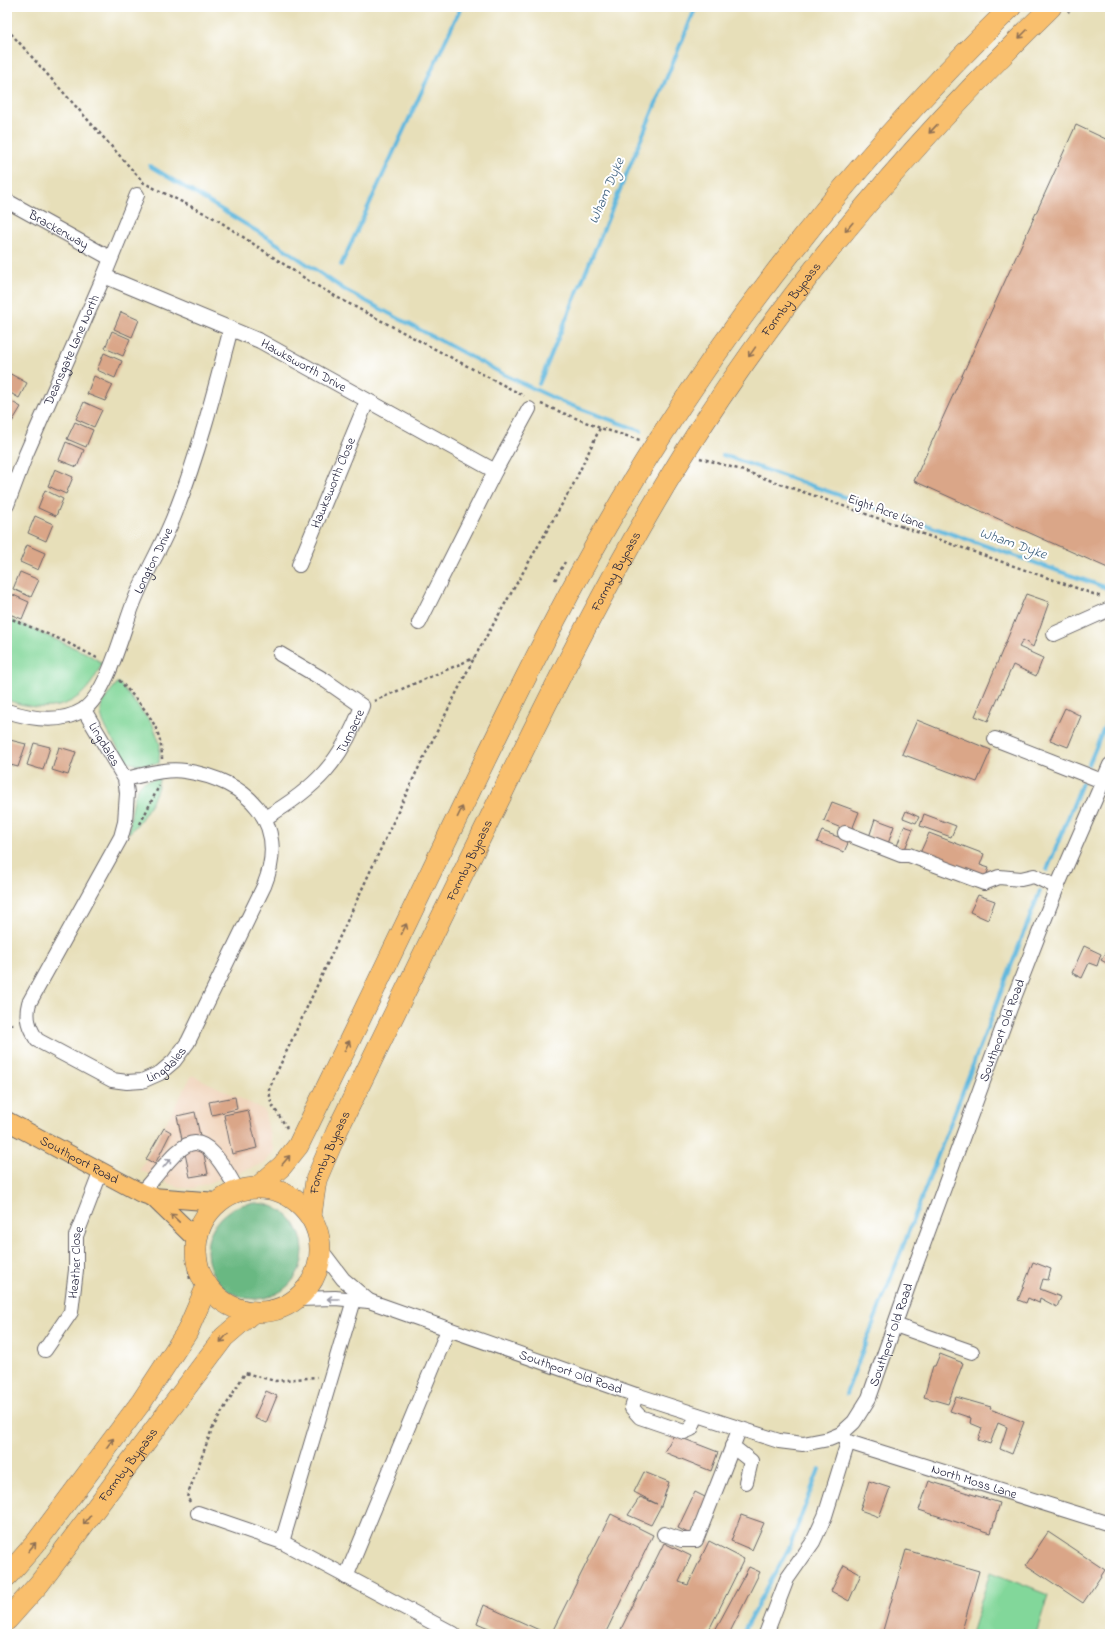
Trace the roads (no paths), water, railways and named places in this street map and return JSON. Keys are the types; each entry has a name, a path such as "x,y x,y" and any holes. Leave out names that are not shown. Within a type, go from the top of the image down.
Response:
{"highway":[{"path":"258,1187 282,1166 298,1146 508,712 579,576 655,445 728,336 808,232 891,133 979,38 1011,7"},
{"name":"Formby Bypass","path":"311,1216 316,1180 337,1131 526,745 604,592 684,454 754,350 829,251 910,154 997,60 1059,10"},
{"path":"7,1576 35,1544 142,1401 187,1332 199,1286 199,1272 190,1233 217,1202 237,1190 258,1187 278,1190 297,1200 311,1216 318,1232 321,1250 318,1268 310,1286 297,1299 283,1307 268,1312 253,1312 235,1308 199,1286"},
{"name":"Formby Bypass","path":"7,1620 39,1584 224,1336 253,1312"}],"main road":[{"name":"Southport Road","path":"7,1121 147,1195 190,1233"},
{"name":"Southport Road","path":"147,1195 217,1202"}],"street":[{"name":"Deansgate Lane North","path":"7,505 26,454 104,276 137,194"},
{"name":"Brackenway","path":"7,201 110,258"},
{"name":"Hawksworth Drive","path":"104,276 260,341 495,472"},
{"name":"Longton Drive","path":"84,710 100,690 110,669 132,606 176,511 213,394 231,328"},
{"name":"Hawksworth Close","path":"299,565 367,401"},
{"path":"419,623 531,403"},
{"path":"1054,634 1106,603"},
{"name":"Turnacre","path":"265,818 305,793 323,776 338,756 362,706 326,681 280,654"},
{"path":"7,711 28,718 59,719 84,710"},
{"name":"Lingdales","path":"84,710 125,780 127,793 125,822 121,837 58,949 29,1003 27,1010 29,1026 37,1040 112,1080 127,1082 142,1081 160,1073 174,1061 188,1042 268,876 271,865 272,851 270,832 265,818 250,799 235,786 212,776 184,770 161,771 125,780"},
{"path":"995,739 1102,781"},
{"name":"Southport Old Road","path":"369,1301 448,1330 739,1430 778,1441 803,1444 845,1438 870,1398 1010,1008 1057,887 1102,781 1110,766"},
{"path":"845,833 901,855 909,855 984,883 999,877 1021,879 1034,876 1057,887"},
{"path":"147,1195 181,1148 195,1143 206,1146 212,1151 237,1190"},
{"name":"Heather Close","path":"45,1350 71,1312 76,1270 76,1236 101,1171"},
{"path":"321,1250 343,1279 369,1301"},
{"path":"297,1299 369,1301"},
{"path":"282,1542 354,1300"},
{"path":"895,1325 972,1352"},
{"path":"346,1577 448,1330"},
{"path":"636,1395 632,1408 640,1417 684,1432 691,1428 697,1415"},
{"path":"664,1534 682,1540 696,1540 739,1430"},
{"path":"766,1634 786,1579 813,1542 825,1516 845,1438"},
{"name":"North Moss Lane","path":"845,1438 1110,1524"},
{"path":"732,1446 751,1461 746,1482"},
{"path":"198,1514 282,1542 454,1634"}],"waterway":[{"name":"Wham Dyke","path":"341,265 461,7"},
{"name":"Wham Dyke","path":"539,384 696,7"},
{"path":"150,166 273,241 345,290 505,375 562,402 641,431"},
{"path":"723,455 899,516"},
{"name":"Wham Dyke","path":"909,519 1110,589"},
{"path":"1089,764 1110,714"},
{"path":"1047,870 1082,783"},
{"path":"846,1394 1040,891"},
{"path":"742,1634 790,1546 819,1469"}]}
